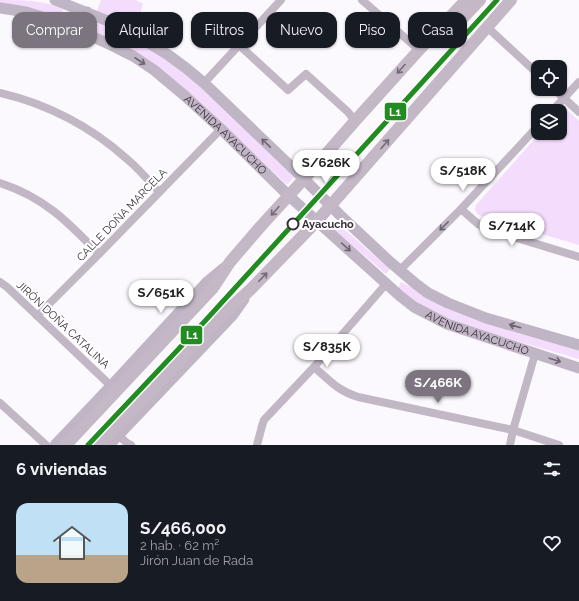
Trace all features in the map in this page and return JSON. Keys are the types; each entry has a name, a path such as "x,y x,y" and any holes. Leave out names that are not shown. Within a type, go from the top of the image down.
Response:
{"main road":[{"name":"AVENIDA AYACUCHO","path":"55,0 87,12"},
{"path":"455,12 466,0"},
{"path":"467,14 480,0"},
{"path":"99,445 228,310 251,289 317,221 511,0"},
{"path":"65,12 68,4"},
{"name":"AVENIDA AYACUCHO","path":"0,8 26,12"},
{"name":"AVENIDA AYACUCHO","path":"97,16 113,23 167,54 204,83 330,206 400,270 428,293 486,318 579,345"},
{"name":"AVENIDA AYACUCHO","path":"97,39 132,56 154,70 186,96 289,196 386,284 414,307 447,324 579,368"},
{"path":"54,445 207,282 230,262 420,48"},
{"path":"66,445 213,288 230,262"},
{"path":"109,445 232,316 251,289"}],"street":[{"path":"258,24 281,0"},
{"path":"362,0 408,35"},
{"path":"487,27 531,68"},
{"path":"204,83 236,48"},
{"path":"242,48 288,90 306,74 348,112 355,121"},
{"path":"559,104 579,82"},
{"path":"0,92 38,104 90,131 129,160 159,192"},
{"path":"561,96 579,112"},
{"name":"CALLE DOÑA MARCELA","path":"37,316 221,129"},
{"path":"400,270 461,209 531,134"},
{"path":"0,183 29,195 52,209 76,230 99,254"},
{"path":"461,209 478,224 491,230 579,257"},
{"name":"JIRÓN DOÑA CATALINA","path":"0,282 111,386"},
{"path":"257,445 264,420 314,367 386,284"},
{"path":"510,445 535,354"},
{"path":"314,367 339,389 348,394 513,430 559,445"},
{"path":"0,403 46,445"},
{"path":"118,435 131,445"}],"shaded area":[{"path":"0,0 24,0 41,2 63,9 62,12 30,12 0,6"},
{"path":"101,0 137,0 143,3 141,12 105,12 105,15 97,11"},
{"path":"97,20 105,24 105,41 97,36"},
{"path":"117,48 149,48 166,58 202,86 294,177 287,185 189,93"},
{"path":"567,110 579,121 579,245 484,217 477,214 475,209 476,205 534,140 567,140"},
{"path":"338,224 390,269 386,274 333,229"},
{"path":"401,282 450,308 579,350 579,359 465,326 421,306 398,288"}],"transit line":[{"name":"L1","path":"88,445 205,321 497,0"}],"place":[{"name":"Ayacucho","path":"293,224"}]}
